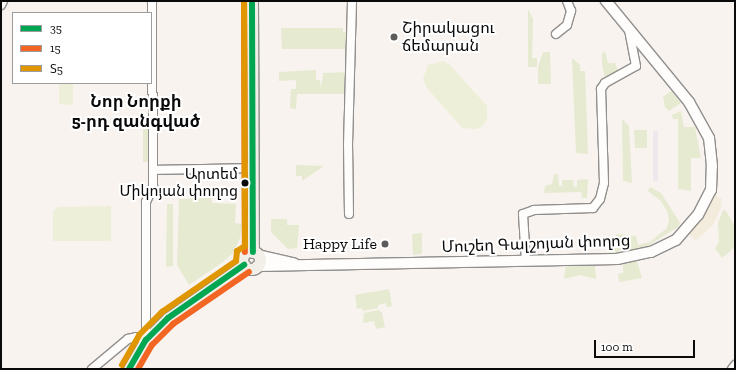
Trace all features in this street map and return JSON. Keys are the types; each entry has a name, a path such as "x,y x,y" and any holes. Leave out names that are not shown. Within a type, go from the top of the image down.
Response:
{"main road":[{"path":"244,265 249,268 256,266 259,262 255,253 252,1"},
{"path":"244,265 244,255 255,253"},
{"path":"129,369 146,340 168,318 195,296 244,265"}],"street":[{"path":"1,5 3,1"},
{"path":"92,369 128,339 136,337 146,340 146,202 153,187 152,1"},
{"path":"350,214 348,145 352,1"},
{"path":"556,34 567,25 571,11 567,1"},
{"name":"Մուշեղ Գալշոյան փողոց","path":"256,266 617,259 651,252 676,240 705,203 711,190 712,166 709,138 703,123 689,102 606,1"},
{"path":"526,261 523,214 534,210 593,208 600,199 604,183 601,89 605,83 636,66 629,29"},
{"path":"153,170 253,168"},
{"name":"Մուշեղ Գալշոյան փողոց","path":"255,253 299,265"},
{"path":"732,369 735,365"}],"shaded area":[{"path":"653,131 658,131 658,181 653,181"},
{"path":"712,193 722,199 721,207 713,225 695,241 688,233"}],"green space":[{"path":"528,9 533,19 532,58 537,58 537,67 528,67"},
{"path":"281,28 343,28 343,32 347,32 347,49 282,49"},
{"path":"605,51 608,63 615,63 618,70 605,78 602,64 602,54"},
{"path":"543,52 550,52 551,84 538,84 538,67"},
{"path":"572,58 580,65 580,71 585,71 588,154 576,153"},
{"path":"444,61 451,66 487,106 487,119 483,126 476,129 462,128 427,88 423,79 428,65"},
{"path":"316,70 316,80 320,80 321,89 323,73 349,72 349,94 297,94 296,109 290,108 291,89 296,89 296,80 279,81 279,72"},
{"path":"59,84 73,84 73,105 59,104"},
{"path":"671,91 681,103 669,111 665,107 663,97"},
{"path":"681,111 684,127 695,127 701,158 691,158 691,191 678,189 678,119 673,119 672,115"},
{"path":"622,119 629,126 632,183 623,181"},
{"path":"143,126 150,126 150,162 143,162"},
{"path":"634,130 647,130 647,148 635,148"},
{"path":"296,165 324,166 302,181 302,176 296,176"},
{"path":"554,174 558,174 559,186 562,186 562,180 573,180 574,187 577,187 577,180 588,179 587,198 582,198 581,192 544,193 545,186 552,184"},
{"path":"650,187 661,193 680,223 678,227 644,248 607,254 608,249 612,249 616,234 636,236 638,245 650,242 667,228 669,219 667,211 661,201 648,191"},
{"path":"211,198 212,203 236,204 235,223 242,224 240,238 233,253 223,262 189,285 177,265 179,199"},
{"path":"167,204 173,204 173,266 166,267"},
{"path":"111,206 111,241 53,241 53,211 58,207"},
{"path":"723,210 726,211 735,226 735,247 722,258 715,248 719,242 718,223"},
{"path":"271,219 287,219 287,225 299,225 297,248 288,249 271,232"},
{"path":"422,233 422,254 413,255 412,234"},
{"path":"637,261 642,278 619,282 618,274 623,273 623,264"},
{"path":"566,264 595,264 596,279 580,275 564,279"},
{"path":"389,289 392,306 387,307 386,303 378,305 378,308 363,311 362,308 357,309 355,295"},
{"path":"379,310 382,313 385,327 376,329 374,321 363,323 364,313"}],"transit line":[{"name":"15","path":"244,1 245,252"},
{"name":"Տ5","path":"122,365 139,335 162,312 236,261 237,251 245,246 244,1"},
{"name":"35","path":"252,1 253,252"},
{"name":"35","path":"129,369 146,340 168,318 244,265"},
{"name":"15","path":"138,369 152,345 173,324 249,272"}],"place":[{"name":"Շիրակացու ճեմարան","path":"394,37"},
{"name":"Արտեմ Միկոյան փողոց","path":"245,183"},
{"name":"Happy Life","path":"385,244"}],"district":[{"name":"Նոր Նորքի 5-րդ զանգված","path":"136,112"}]}
